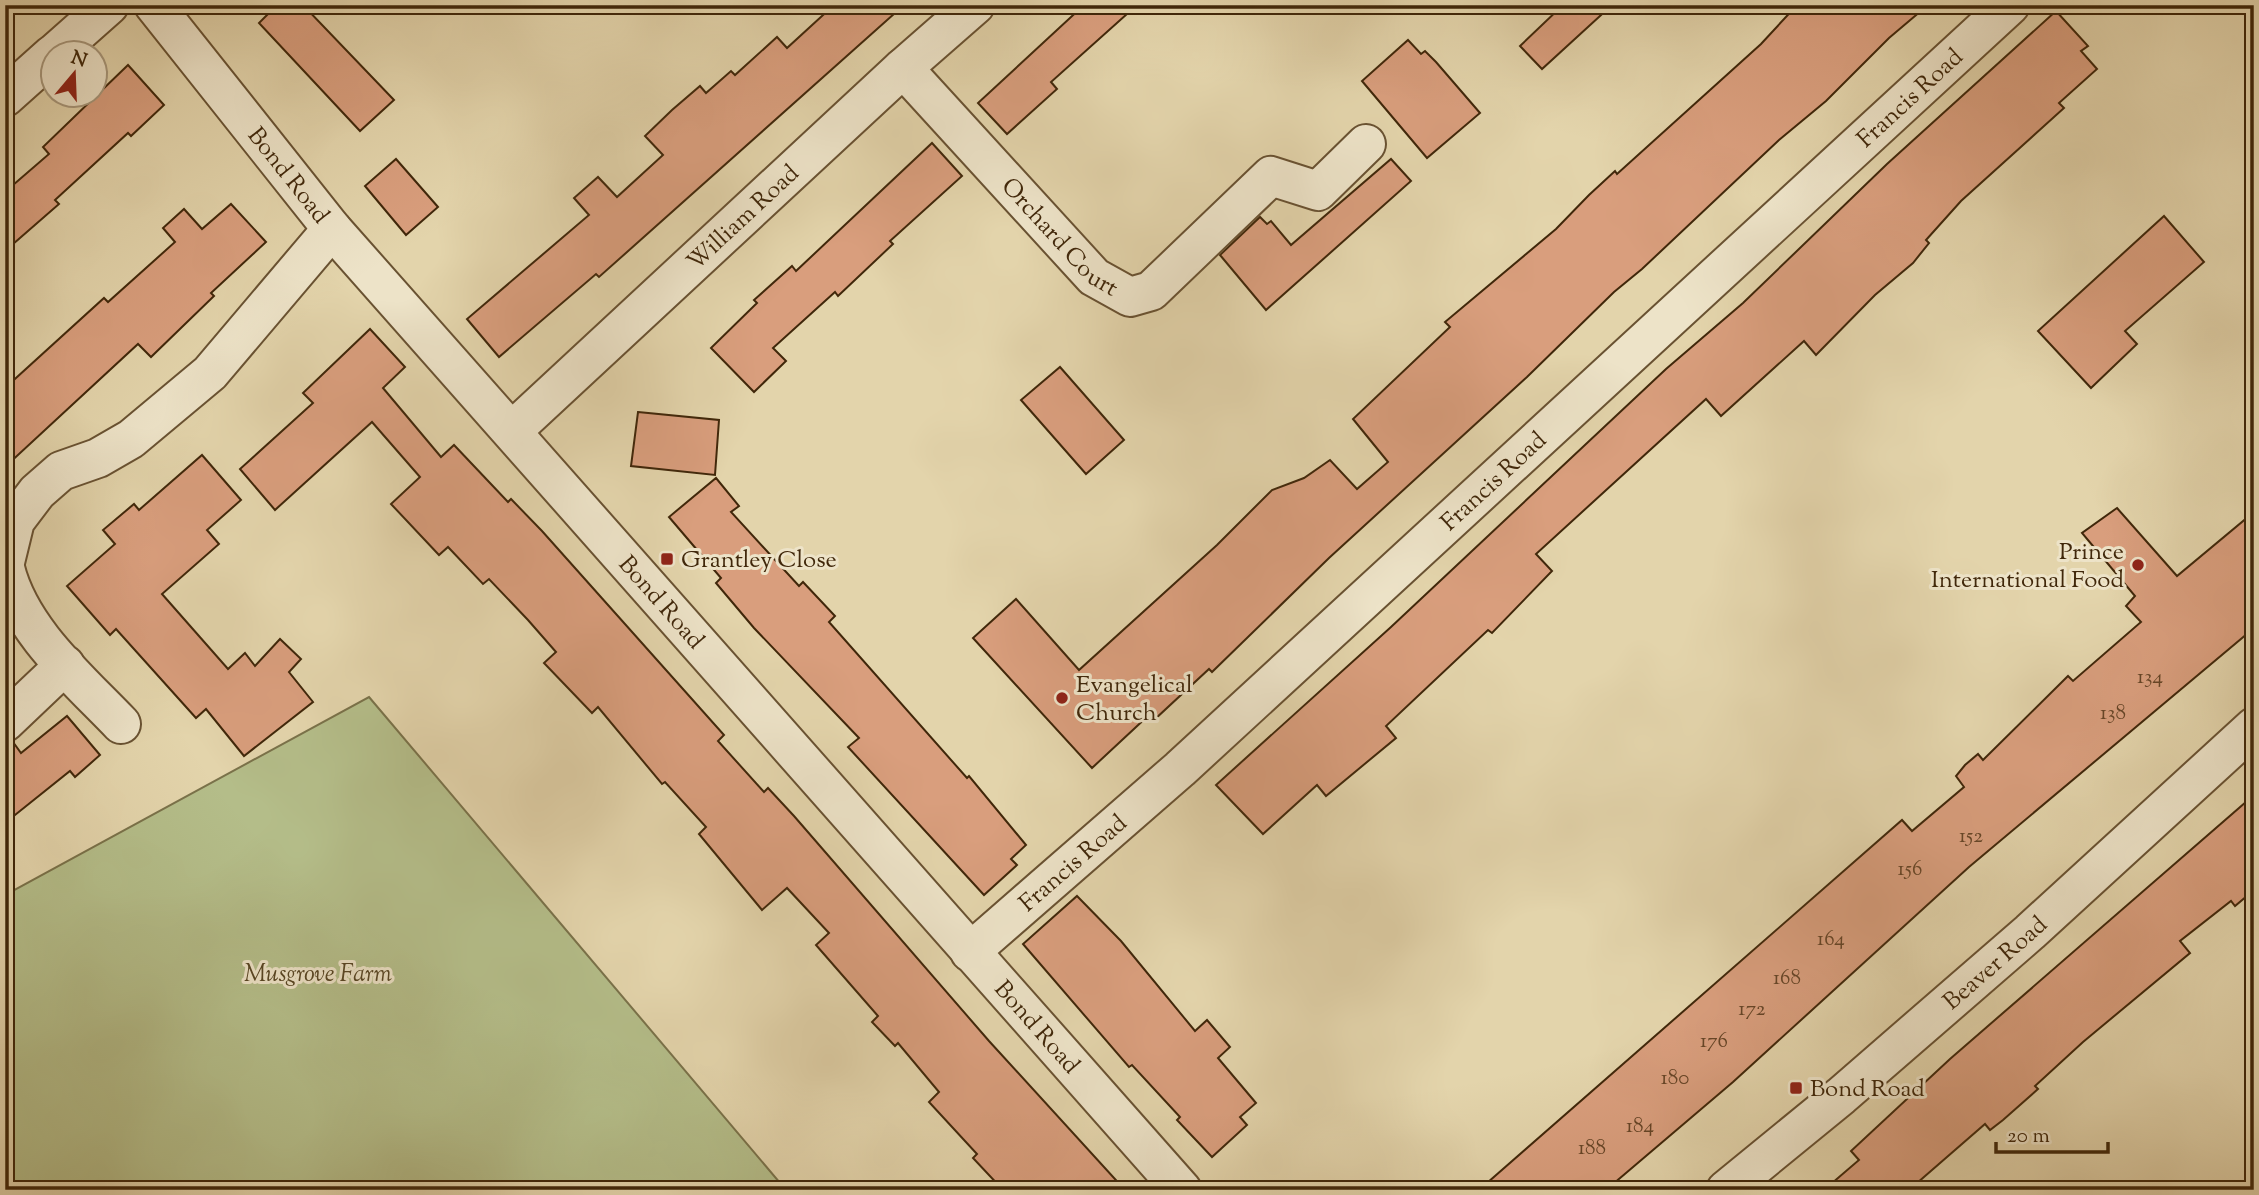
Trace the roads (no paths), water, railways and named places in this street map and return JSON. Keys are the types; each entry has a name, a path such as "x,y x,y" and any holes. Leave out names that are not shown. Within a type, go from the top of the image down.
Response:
{"street":[{"path":"72,38 109,5"},
{"name":"Bond Road","path":"153,5 332,229 513,430 1182,1190"},
{"name":"William Road","path":"513,430 903,68 975,5"},
{"name":"Francis Road","path":"970,952 1180,769 2010,5"},
{"path":"5,97 38,68"},
{"name":"Orchard Court","path":"903,68 1094,277 1130,297 1151,292 1271,176 1318,191 1366,144"},
{"path":"5,562 15,521 37,492 61,471 98,458 131,439 210,373 332,229"},
{"path":"5,568 10,586 26,617 65,665 121,724"},
{"path":"5,722 65,665"},
{"name":"Beaver Road","path":"1726,1190 2031,932 2254,727"}],"place":[{"name":"Grantley Close","path":"667,559"},
{"name":"Prince International Food","path":"2138,565"},
{"name":"Evangelical Church","path":"1062,698"},
{"name":"Bond Road","path":"1796,1088"}],"park label":[{"name":"Musgrove Farm","path":"318,973"}]}
